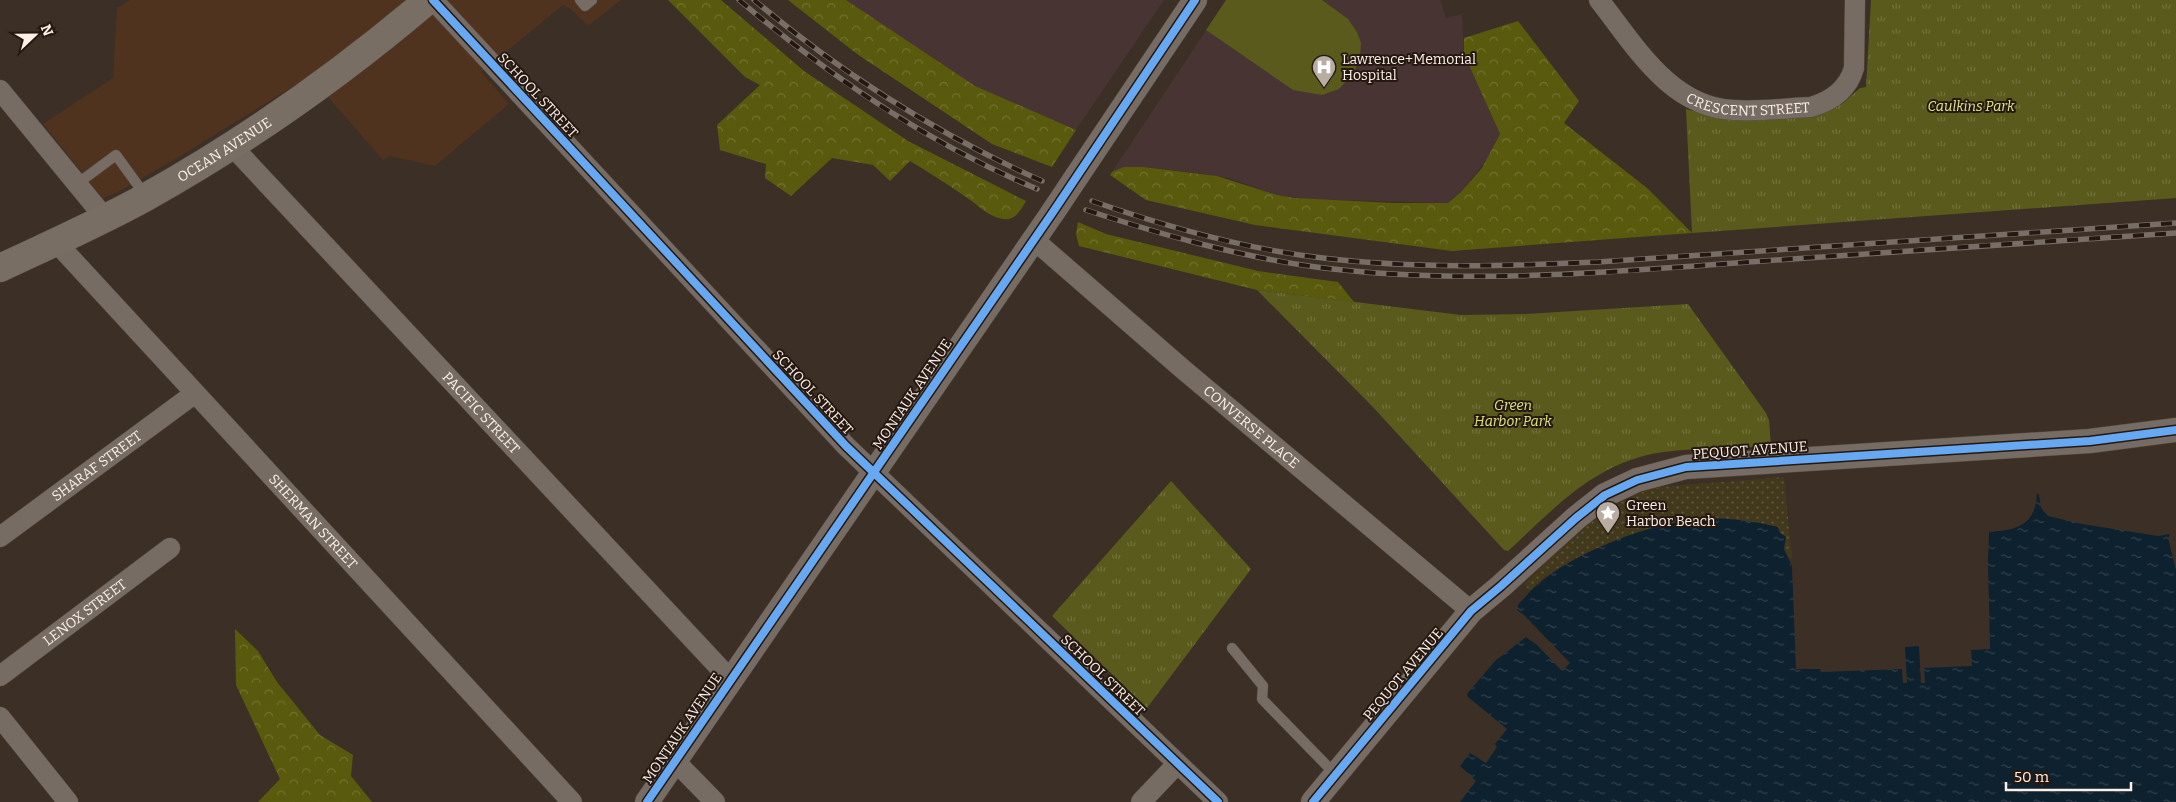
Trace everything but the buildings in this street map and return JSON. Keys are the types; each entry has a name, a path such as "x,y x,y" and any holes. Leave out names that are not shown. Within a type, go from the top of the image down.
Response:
{"main road":[{"name":"OCEAN AVENUE","path":"0,268 146,197 232,146 315,88 428,0"}],"street":[{"name":"SCHOOL STREET","path":"433,0 846,446 1218,802"},
{"name":"MONTAUK AVENUE","path":"647,802 1077,176 1195,0"},
{"name":"CRESCENT STREET","path":"1599,0 1671,86 1700,103 1733,110 1811,107 1837,95 1851,78 1854,68 1856,0"},
{"path":"0,90 105,218"},
{"name":"PACIFIC STREET","path":"232,146 730,679"},
{"name":"CONVERSE PLACE","path":"1033,239 1185,371 1471,611"},
{"name":"SHERMAN STREET","path":"55,242 572,802"},
{"name":"SHARAF STREET","path":"0,537 194,394"},
{"name":"PEQUOT AVENUE","path":"1312,802 1471,611 1576,518 1605,495 1637,480 1686,467 2090,441 2176,430"},
{"name":"LENOX STREET","path":"0,676 170,548"},
{"path":"0,717 68,802"},
{"path":"675,761 715,802"},
{"path":"1141,802 1177,764"}],"lane":[{"path":"580,0 585,6 592,0"},
{"path":"77,184 116,155 146,197"},
{"path":"1232,648 1263,686 1262,699 1335,774"}],"shaded area":[{"path":"130,0 621,0 588,26 571,9 563,5 481,72 509,104 435,166 390,156 383,160 310,76 182,155 118,192 103,198 43,124 113,78 117,8"},
{"path":"845,0 1164,0 1076,130 971,85"},
{"name":"Lawrence+Memorial Hospital","path":"1226,0 1440,0 1446,18 1462,14 1464,54 1500,134 1489,157 1461,192 1448,203 1304,199 1277,195 1228,178 1206,174 1143,167 1112,172"}],"green space":[{"path":"668,0 721,0 804,71 908,141 1026,201 1014,217 1007,219 998,218 987,213 968,198 910,161 890,181 873,165 832,158 791,196 765,178 766,164 720,150 717,125 760,85 745,77"},
{"path":"788,0 846,0 975,86 1076,130 1052,167 992,144 857,54"},
{"path":"1226,0 1322,0 1348,19 1357,32 1361,43 1360,56 1354,73 1339,89 1322,95 1293,90 1206,30"},
{"name":"Caulkins Park","path":"1871,0 2176,0 2176,198 1692,233 1686,109 1719,118 1764,119 1816,114 1842,104 1860,88 1866,87"},
{"path":"1518,21 1579,101 1564,123 1647,188 1692,233 1452,251 1255,225 1146,200 1110,175 1112,172 1124,167 1143,167 1217,176 1277,195 1295,198 1394,203 1448,203 1461,192 1482,168 1500,134 1464,54 1464,38"},
{"path":"1078,222 1106,234 1258,271 1338,282 1354,302 1257,290 1079,246 1076,234"},
{"name":"Green Harbor Park","path":"1257,290 1461,315 1526,314 1688,304 1766,413 1769,420 1771,446 1664,452 1640,457 1618,465 1578,488 1508,551 1504,550 1372,406"},
{"path":"1171,481 1251,569 1147,708 1052,616"},
{"path":"235,629 258,651 277,682 320,735 353,755 351,776 372,802 258,802 280,779 236,685"}],"sand":[{"name":"Green Harbor Beach","path":"1784,477 1792,559 1785,550 1786,537 1780,533 1777,527 1713,518 1668,525 1615,541 1565,564 1545,577 1530,591 1524,584 1586,526 1621,502 1640,493 1661,487"}],"water":[{"path":"2037,493 2041,508 2048,516 2082,524 2158,536 2169,534 2176,550 2176,802 1460,802 1476,781 1460,766 1470,753 1486,763 1497,747 1495,744 1507,729 1468,697 1467,694 1495,661 1526,637 1537,645 1562,671 1570,663 1517,608 1520,602 1541,581 1580,557 1626,537 1671,523 1713,518 1735,519 1778,527 1780,533 1786,537 1784,549 1792,566 1796,669 1820,669 1821,672 1902,669 1903,683 1907,683 1905,647 1919,646 1921,683 1925,683 1924,668 1972,666 1971,650 1990,649 1989,532 2009,530 2028,520 2034,509"}],"pier":[{"path":"2171,533 2176,542 2176,570 2168,538"}],"railway":[{"path":"739,0 808,55 881,106 957,151 1037,189"},
{"path":"754,0 821,53 892,101 965,143 1042,181"},
{"path":"1092,201 1177,228 1264,249 1323,258 1426,265 1598,262 2176,223"},
{"path":"1086,210 1172,236 1257,257 1316,267 1427,276 1596,273 2176,233"}],"cycle path":[{"path":"433,0 846,446 1218,802"},
{"path":"647,802 1053,212 1195,0"},
{"path":"1313,802 1471,611 1576,518 1605,495 1637,480 1686,467 2090,441 2176,430"}],"place":[{"name":"Lawrence+Memorial Hospital","path":"1324,88"},
{"name":"Green Harbor Beach","path":"1608,534"}]}
